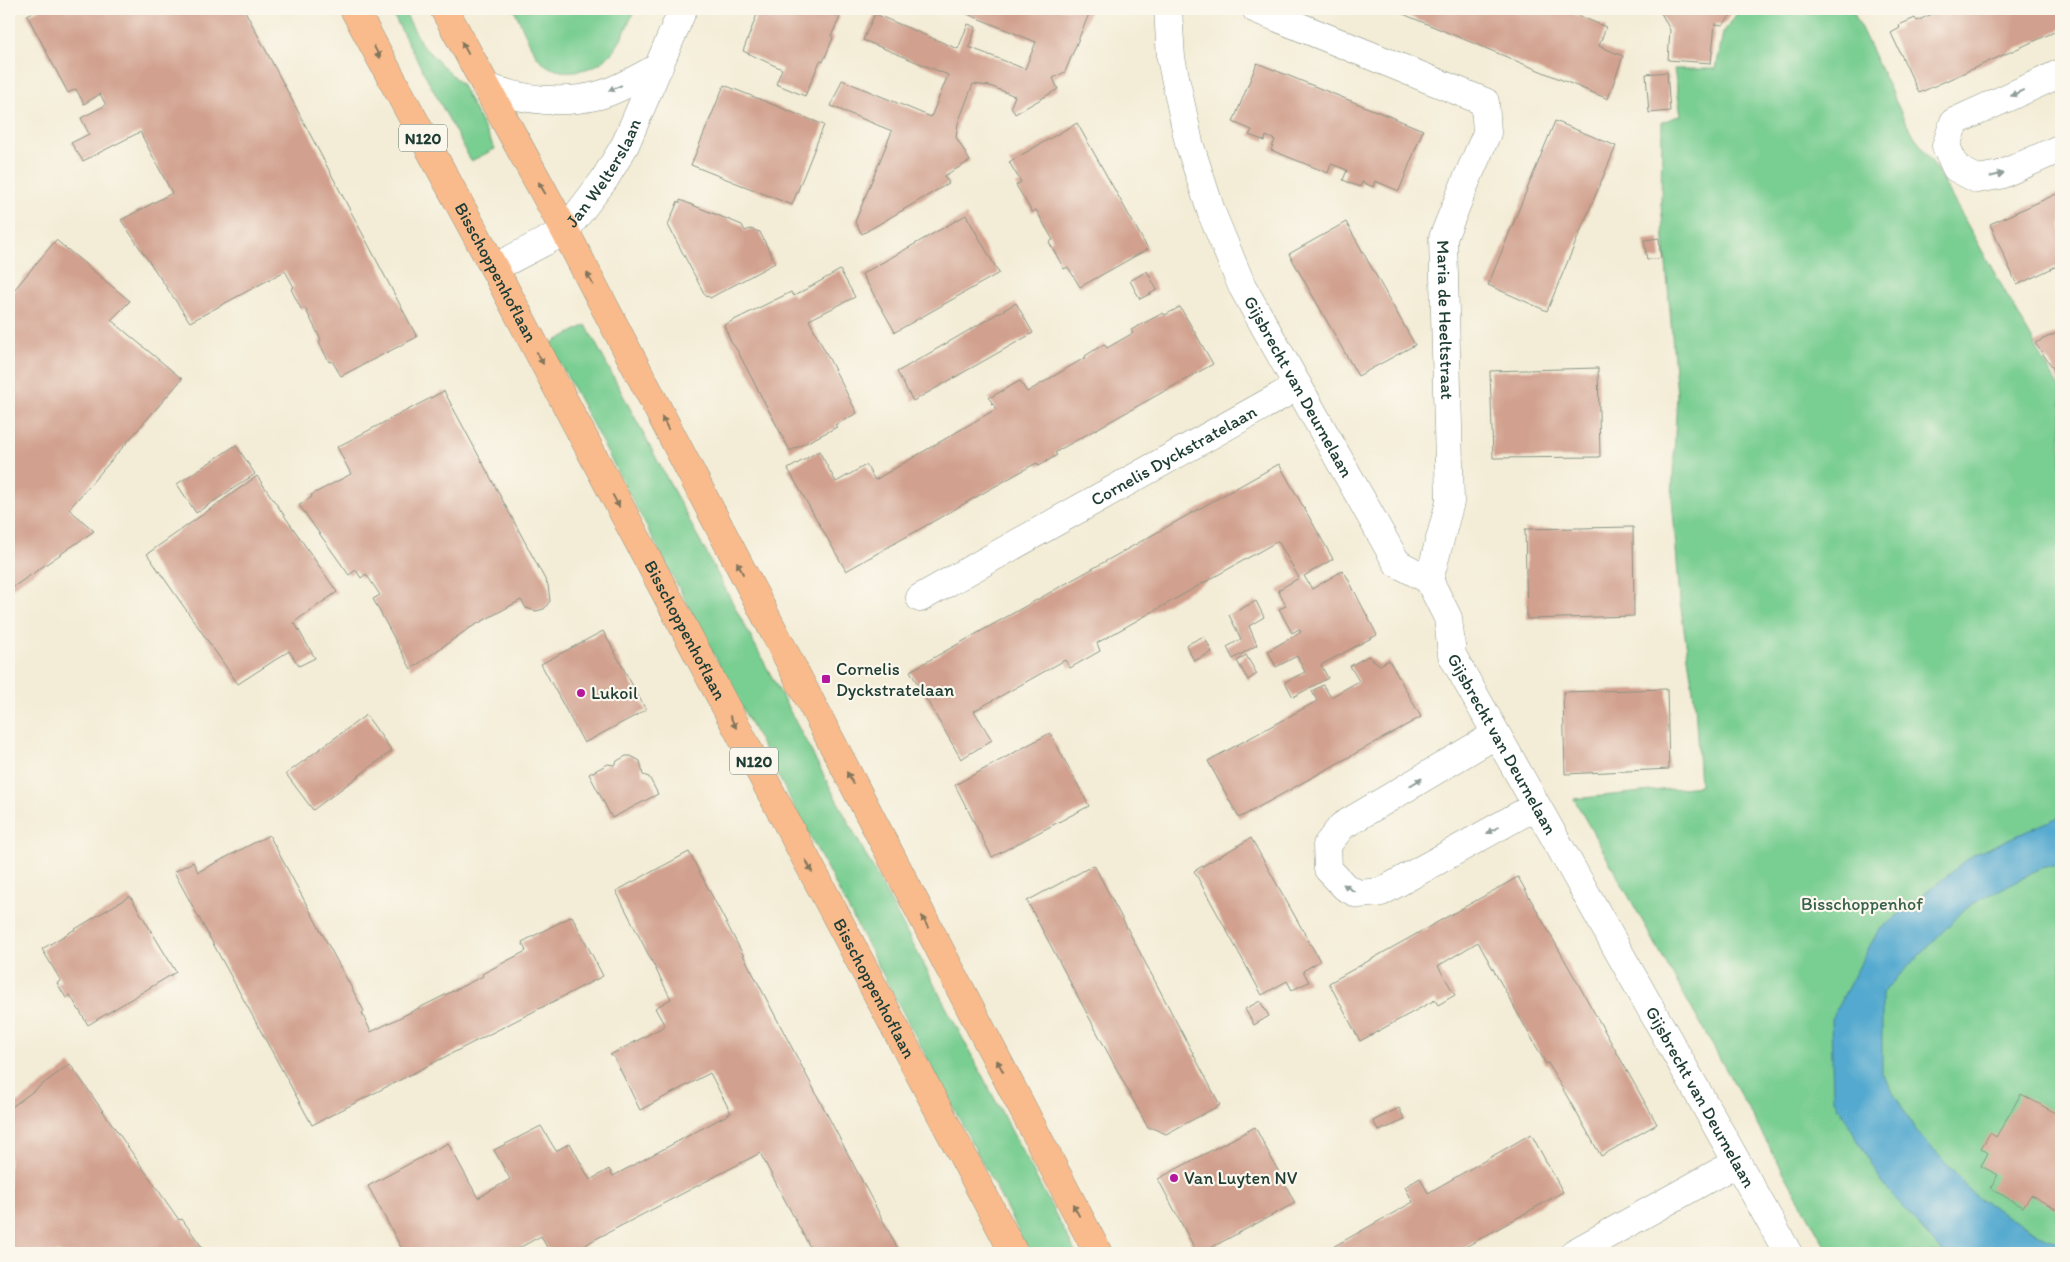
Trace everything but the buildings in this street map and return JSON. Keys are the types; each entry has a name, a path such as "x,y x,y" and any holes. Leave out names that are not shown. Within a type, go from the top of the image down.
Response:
{"main road":[{"name":"Bisschoppenhoflaan","path":"354,9 494,268 1014,1253"},
{"path":"444,9 565,231 1098,1253"}],"street":[{"name":"Jan Welterslaan","path":"494,268 565,231 604,180 625,145 683,9"},
{"name":"Gijsbrecht van Deurnelaan","path":"1168,9 1171,58 1189,143 1212,214 1242,286 1397,563 1429,580 1448,618 1452,656 1788,1253"},
{"name":"Maria de Heeltstraat","path":"1256,9 1485,102 1487,133 1443,238 1450,502 1429,580"},
{"path":"486,86 526,98 564,101 601,94 659,67"},
{"path":"2061,73 1954,122 1946,146 1956,168 1977,179 2000,175 2061,148"},
{"name":"Cornelis Dyckstratelaan","path":"920,598 1298,386"},
{"path":"1495,735 1342,826 1327,846 1328,869 1345,887 1358,894 1381,892 1536,806"},
{"path":"1574,1253 1736,1163"}],"green space":[{"path":"390,9 403,9 422,45 461,84 495,149 471,161"},
{"path":"514,9 635,9 620,41 607,58 588,68 565,72 556,70 540,60 530,44"},
{"name":"Bisschoppenhof","path":"1740,9 1852,9 1906,123 1935,167 2061,391 2061,1253 1829,1253 1574,799 1700,786 1695,705 1680,601 1672,497 1677,395 1661,204 1662,122 1681,115 1674,69 1716,69 1723,33"},
{"path":"586,325 1076,1253 1030,1253 550,344"}],"water":[{"path":"2061,816 2061,863 2041,868 1967,907 1882,993 1882,1073 1915,1129 1977,1198 2048,1239 2061,1242 2061,1253 1943,1253 1883,1184 1833,1097 1831,1019 1878,931 1973,855"}],"place":[{"name":"Cornelis Dyckstratelaan","path":"826,679"},
{"name":"Lukoil","path":"581,693"},
{"name":"Van Luyten NV","path":"1174,1178"}]}
